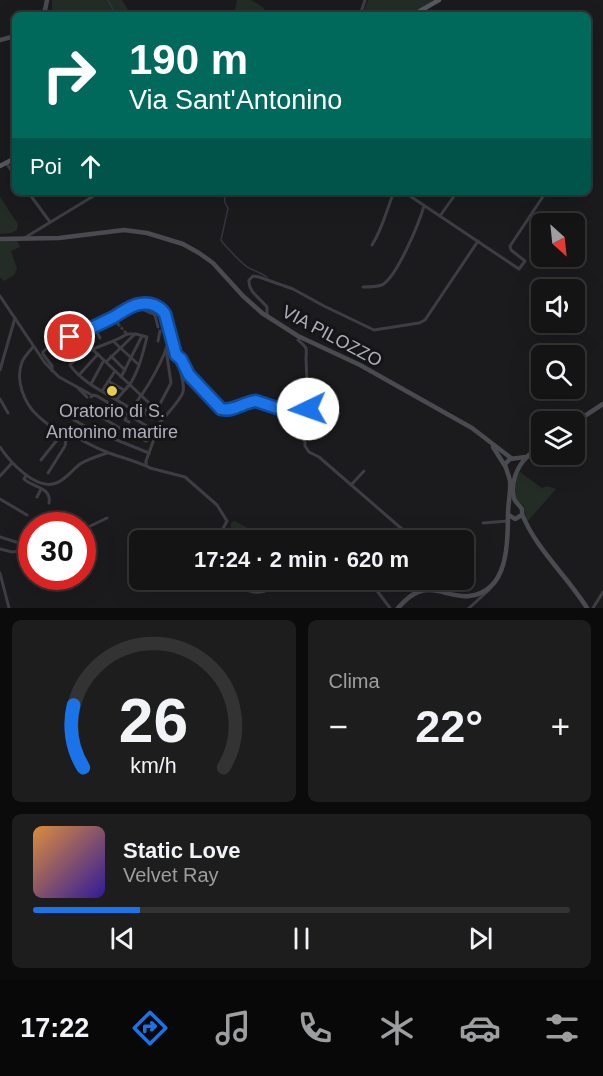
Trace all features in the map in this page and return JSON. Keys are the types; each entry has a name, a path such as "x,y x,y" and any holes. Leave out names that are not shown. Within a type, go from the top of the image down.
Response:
{"main road":[{"path":"418,12 439,0"},
{"name":"VIA PILOZZO","path":"0,239 62,238 124,230 142,232 193,249 210,260 252,305 267,316 300,337 360,365 472,428 518,460 520,465"},
{"path":"585,416 603,404"},
{"name":"VIA PILOZZO","path":"486,438 505,466"},
{"path":"531,454 520,465 514,479 514,500 522,509 528,528 586,608"},
{"path":"398,608 412,594 424,589 471,596 492,587 502,571 508,531 510,481 505,466 506,461 526,457"},
{"path":"508,531 522,514"},
{"path":"509,518 516,519 528,528"}],"street":[{"path":"30,195 50,222"},
{"path":"25,238 95,195"},
{"path":"372,245 381,231 393,195"},
{"path":"410,195 519,269 525,261 511,250 510,245 544,195"},
{"path":"440,216 455,195"},
{"path":"363,287 380,285 388,279 405,252 424,206"},
{"path":"267,316 267,307 249,286 252,277 259,277 293,289 326,308 374,330 419,323 425,320 478,242"},
{"path":"0,297 52,371 90,396 96,395 150,428 155,427"},
{"path":"52,371 52,366 43,355 44,351 65,339 134,306 146,303 161,309 166,317 176,355 183,390 181,397 146,441 101,417"},
{"path":"134,306 155,315 159,329 158,341"},
{"path":"113,317 118,324"},
{"path":"0,367 15,318"},
{"path":"94,327 100,338"},
{"path":"117,399 129,384 139,365 147,337 126,334 81,355 70,365 91,384 102,391 131,407 141,396 166,349 169,332"},
{"path":"91,384 105,361 135,334"},
{"path":"122,377 142,336"},
{"path":"300,337 298,340 308,350 306,358 308,408 304,417 305,446 309,452 319,457 402,529"},
{"path":"113,341 139,365"},
{"path":"33,347 21,365 20,380 24,395 37,416 61,434 66,444 48,473"},
{"path":"92,349 164,417"},
{"path":"151,404 144,412 152,419 171,383 166,349"},
{"path":"80,375 98,354"},
{"path":"176,355 181,359 191,378 222,409 228,410 256,401 304,417"},
{"path":"111,356 125,370"},
{"path":"102,391 115,371"},
{"path":"108,381 124,390"},
{"path":"0,399 8,413"},
{"path":"126,418 125,420 129,422"},
{"path":"74,420 92,430 149,453"},
{"path":"146,465 157,432 155,427"},
{"path":"41,460 65,430 108,453 150,468 185,477 217,505 227,521 223,530"},
{"path":"0,447 12,463 26,475 36,481 54,484 82,463 108,453"},
{"path":"0,476 12,463"},
{"path":"351,485 364,471"},
{"path":"26,475 25,481 46,491 50,496 49,503"},
{"path":"37,497 41,489"},
{"path":"0,499 22,512"},
{"path":"96,523 107,518"},
{"path":"483,523 509,518"},
{"path":"0,537 16,542"},
{"path":"0,549 18,551"},
{"path":"0,576 9,608"},
{"path":"469,608 492,587"},
{"path":"247,590 258,592 267,590"},
{"path":"376,590 390,608"},
{"path":"593,608 603,592"}],"shaded area":[{"path":"52,0 122,0 129,12 54,12 52,9"},
{"path":"237,0 251,0 264,8 264,12 235,12"},
{"path":"368,0 435,0 414,12 363,12"},
{"path":"0,197 18,224 17,230 11,233 0,234"},
{"path":"17,240 20,247 11,251 17,269 14,275 4,281 0,277 0,241"},
{"path":"520,472 542,488 547,486 556,489 527,522 523,505 517,502 515,482"},
{"path":"235,521 252,530 231,530 231,523"}],"waterway":[{"path":"108,0 114,12"},
{"path":"224,195 228,208 221,240 246,266 267,277"}],"tunnel":[{"path":"118,324 126,333"}],"place":[{"name":"Oratorio di S. Antonino martire","path":"112,391"}],"route":[{"path":"70,337 136,305 144,303 154,305 165,314 176,355 181,359 189,375 221,409 228,410 256,401 304,417 308,409"}]}
